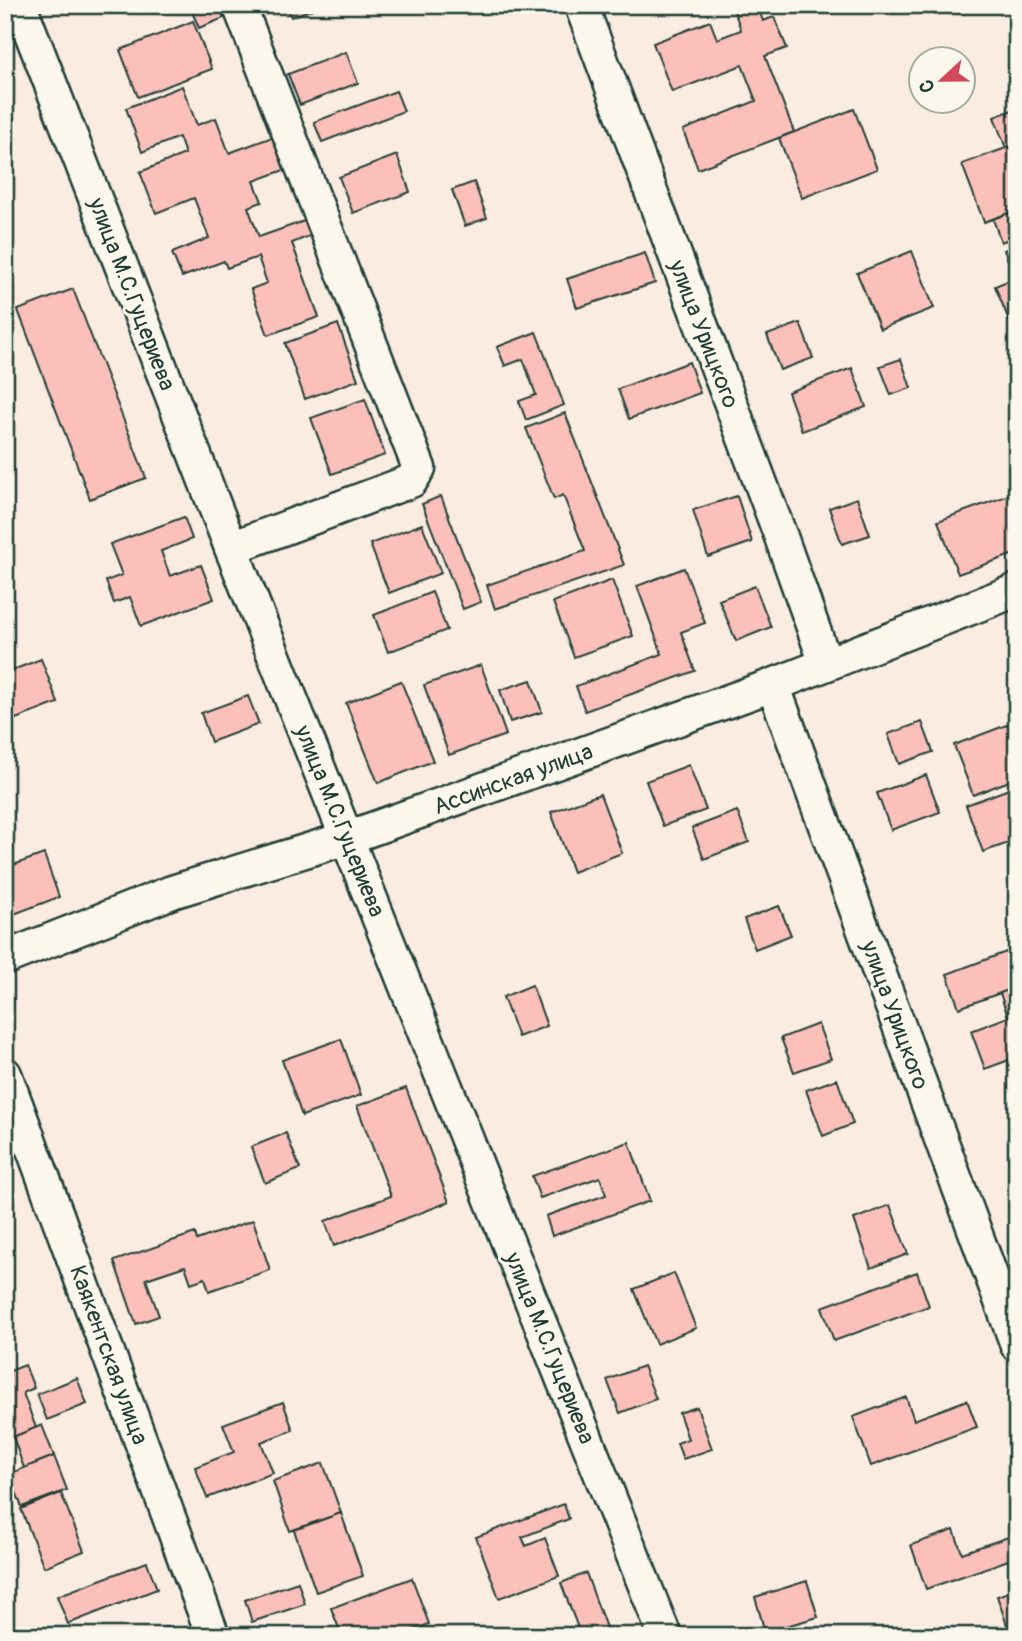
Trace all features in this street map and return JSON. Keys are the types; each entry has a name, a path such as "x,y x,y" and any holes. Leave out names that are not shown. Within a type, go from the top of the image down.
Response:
{"street":[{"name":"улица М.С.Гуцериева","path":"20,5 231,548 665,1636"},
{"path":"231,548 411,481 419,468 239,5"},
{"name":"улица Урицкого","path":"581,5 826,664"},
{"name":"Ассинская улица","path":"5,958 172,892 347,838 773,685 1017,590"},
{"name":"улица Урицкого","path":"773,685 1017,1345"},
{"name":"Каякентская улица","path":"5,1074 213,1636"}],"building":[{"path":"189,5 219,5 224,18 199,28"},
{"path":"286,5 323,5 291,17"},
{"path":"732,5 757,5 763,21 774,17 787,48 765,56 794,132 698,169 683,130 756,101 742,65 672,92 653,43 710,21 717,39 741,30"},
{"path":"193,21 212,69 138,97 120,50"},
{"path":"346,52 358,83 300,105 288,74"},
{"path":"182,86 197,125 216,118 229,153 275,136 287,169 254,181 262,202 248,207 259,237 307,220 312,235 292,243 319,317 268,335 251,289 267,283 258,257 227,268 224,261 182,277 172,253 209,238 194,198 156,213 140,172 185,154 179,137 142,152 126,108"},
{"path":"396,91 404,111 322,142 314,122"},
{"path":"1017,108 1017,144 1006,148 994,117"},
{"path":"854,109 877,169 802,198 779,138"},
{"path":"1017,144 1017,210 984,222 962,164"},
{"path":"397,155 410,192 353,213 339,177"},
{"path":"474,182 487,218 465,226 452,190"},
{"path":"1017,210 1017,236 1001,242 993,219"},
{"path":"1017,245 1017,278 1015,278 1004,250"},
{"path":"912,251 934,308 880,329 857,273"},
{"path":"645,253 655,283 577,308 567,279"},
{"path":"1015,278 1017,326 1012,328 995,286"},
{"path":"73,289 146,478 90,499 18,310"},
{"path":"800,323 813,358 780,370 767,335"},
{"path":"338,324 358,380 305,399 285,343"},
{"path":"536,332 564,405 526,420 519,401 536,395 523,359 505,366 497,347"},
{"path":"901,359 911,388 891,395 880,366"},
{"path":"689,362 700,393 629,419 618,389"},
{"path":"852,368 866,407 802,431 788,392"},
{"path":"365,399 385,455 332,474 311,418"},
{"path":"565,413 624,565 495,609 487,585 585,551 563,495 554,499 526,428"},
{"path":"1009,495 1017,517 1017,553 958,574 938,521"},
{"path":"441,496 481,602 463,609 422,504"},
{"path":"737,496 752,542 708,557 693,510"},
{"path":"857,498 870,535 842,544 829,508"},
{"path":"184,517 192,539 161,551 170,576 201,565 214,599 141,626 130,597 114,603 106,581 122,575 110,544"},
{"path":"422,524 441,573 389,593 370,544"},
{"path":"684,568 705,623 681,632 695,671 585,711 576,686 662,654 637,586"},
{"path":"612,580 633,636 574,657 553,602"},
{"path":"755,586 771,627 736,641 719,600"},
{"path":"432,592 447,630 388,652 374,615"},
{"path":"41,659 58,703 5,723 5,673"},
{"path":"481,665 506,735 449,755 424,685"},
{"path":"531,680 542,712 510,722 500,690"},
{"path":"401,681 433,761 378,783 346,703"},
{"path":"248,696 259,724 211,742 201,713"},
{"path":"1017,721 1017,778 973,795 954,745"},
{"path":"922,722 933,752 899,764 888,734"},
{"path":"689,765 706,810 663,826 646,781"},
{"path":"926,775 940,812 891,830 877,793"},
{"path":"1017,786 1017,840 983,852 966,805"},
{"path":"600,794 622,853 573,872 551,812"},
{"path":"737,811 749,842 704,859 692,828"},
{"path":"44,854 59,897 14,914 5,891 5,868"},
{"path":"779,906 791,935 755,949 744,919"},
{"path":"1017,948 1017,987 959,1008 947,974"},
{"path":"532,985 547,1026 518,1037 503,997"},
{"path":"1017,987 1017,1057 985,1069 971,1031 1008,1017 1000,993"},
{"path":"818,1024 831,1059 794,1072 781,1038"},
{"path":"341,1039 361,1095 302,1116 282,1060"},
{"path":"837,1079 853,1124 823,1136 806,1090"},
{"path":"406,1088 449,1202 334,1246 325,1221 391,1196 357,1106"},
{"path":"286,1133 300,1169 265,1183 251,1147"},
{"path":"629,1142 650,1201 552,1236 546,1216 606,1195 600,1177 540,1198 532,1176"},
{"path":"890,1205 908,1254 871,1268 854,1219"},
{"path":"253,1220 270,1270 209,1291 205,1278 191,1283 185,1266 146,1279 159,1316 136,1324 114,1261 195,1233 197,1240"},
{"path":"917,1272 929,1306 834,1341 822,1307"},
{"path":"674,1273 696,1328 656,1344 634,1289"},
{"path":"25,1365 34,1388 23,1393 36,1428 5,1440 5,1373"},
{"path":"643,1366 656,1399 620,1413 607,1380"},
{"path":"77,1378 87,1404 47,1420 37,1394"},
{"path":"906,1397 914,1420 967,1400 977,1427 871,1466 853,1417"},
{"path":"283,1402 293,1430 261,1442 273,1473 207,1498 195,1467 234,1452 223,1424"},
{"path":"697,1407 712,1449 683,1459 677,1443 688,1439 679,1413"},
{"path":"42,1425 54,1456 24,1468 13,1437"},
{"path":"54,1456 67,1490 22,1507 9,1474"},
{"path":"323,1463 341,1513 290,1531 273,1481"},
{"path":"61,1493 84,1551 44,1567 21,1509"},
{"path":"564,1504 569,1519 522,1537 526,1546 545,1538 559,1576 499,1598 476,1537"},
{"path":"341,1513 363,1576 316,1592 294,1530"},
{"path":"954,1530 962,1553 1014,1535 1017,1557 926,1589 911,1545"},
{"path":"147,1562 157,1589 68,1624 57,1596"},
{"path":"586,1573 609,1636 581,1636 561,1583"},
{"path":"412,1578 429,1624 398,1636 342,1636 331,1608"},
{"path":"807,1581 818,1617 765,1632 755,1597"},
{"path":"298,1582 305,1604 252,1622 245,1600"},
{"path":"1017,1589 1017,1625 1008,1628 997,1596"},
{"path":"171,1626 175,1636 145,1636"}]}
